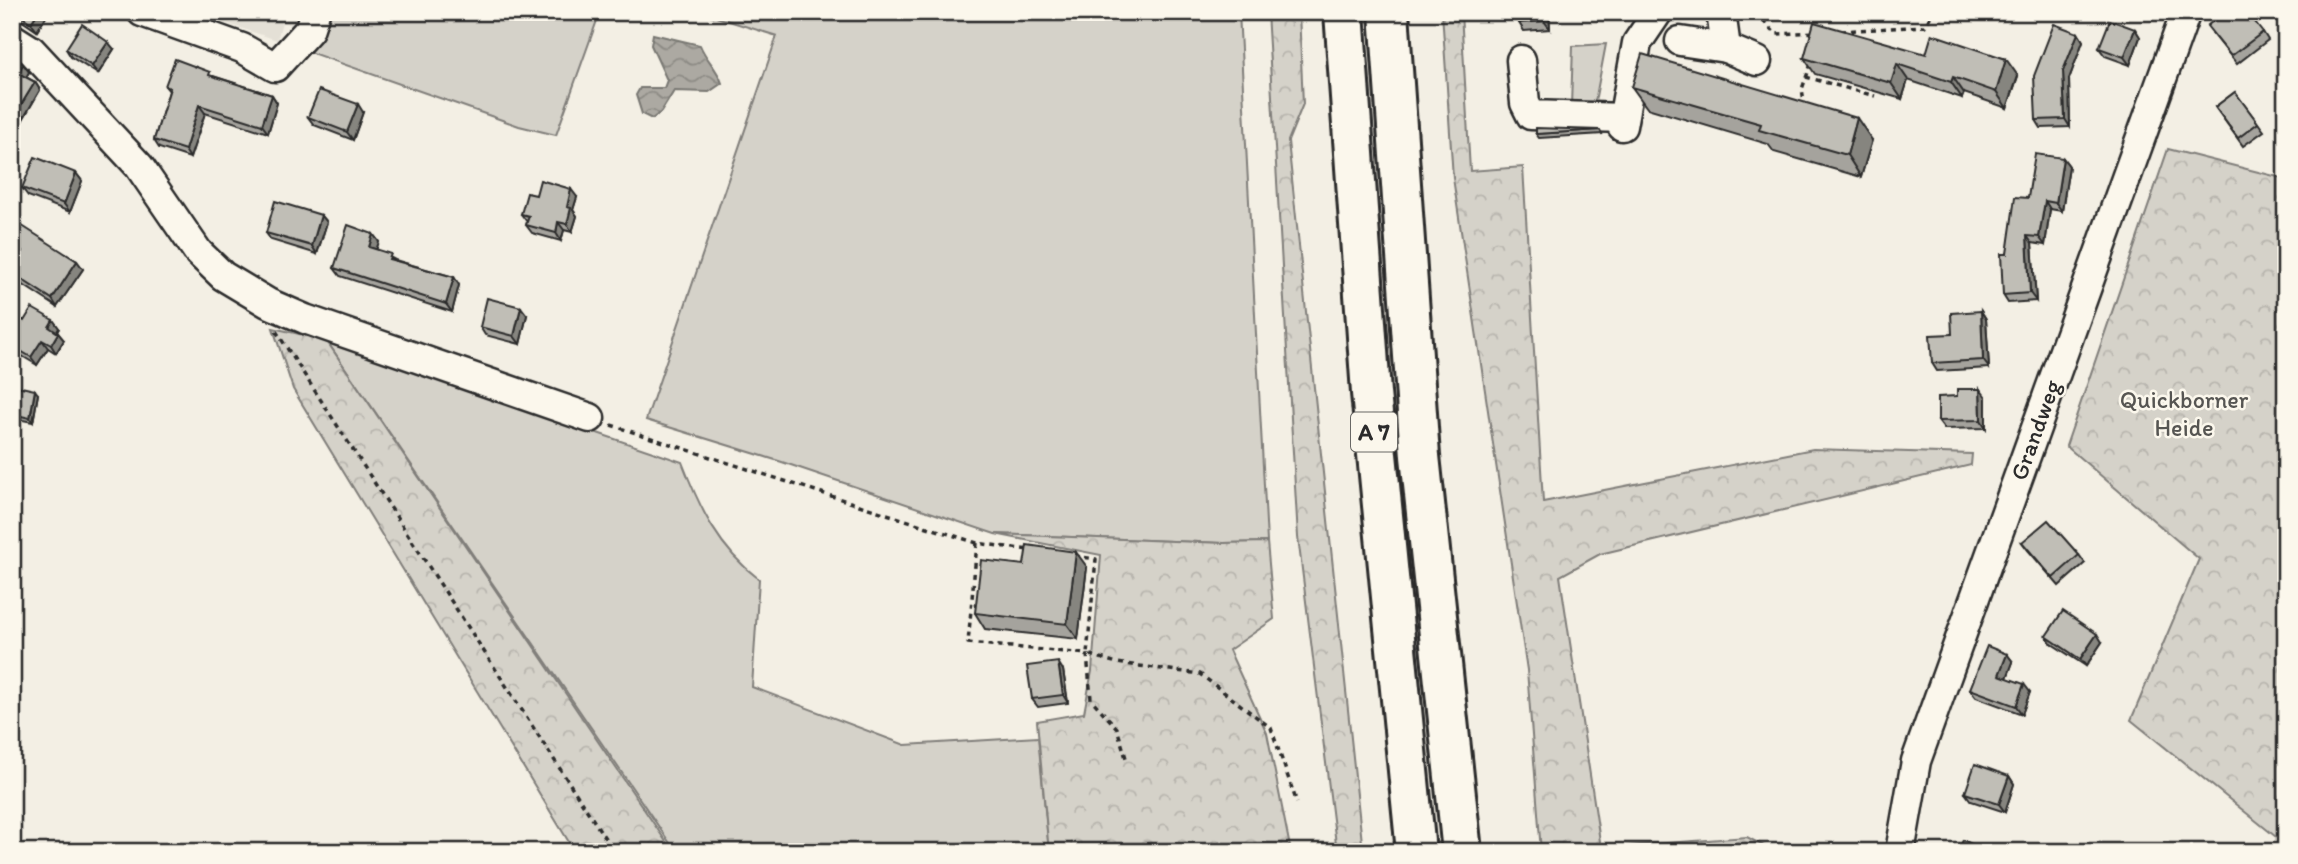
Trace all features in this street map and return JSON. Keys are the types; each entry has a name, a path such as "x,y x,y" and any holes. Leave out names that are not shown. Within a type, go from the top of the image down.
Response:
{"highway":[{"name":"A 7","path":"1343,12 1371,393 1416,852"},
{"name":"A 7","path":"1389,12 1420,456 1462,852"}],"street":[{"path":"142,12 242,48 275,67 309,30 315,12"},
{"path":"1521,60 1525,103 1531,115 1623,122 1637,43 1658,12"},
{"path":"1720,12 1726,48"},
{"name":"Grandweg","path":"1900,852 1916,761 2186,12"},
{"path":"12,38 30,50 139,166 198,251 223,276 268,303 305,319 590,418"},
{"path":"1680,41 1726,48 1757,61"}],"path":[{"path":"1760,12 1760,18 1776,34 1822,32 1818,43"},
{"path":"1835,31 1925,26 1933,12"},
{"path":"1805,114 1802,89 1814,54"},
{"path":"1807,77 1875,96"},
{"path":"268,303 274,328 614,852"},
{"path":"590,418 977,543 1030,550"},
{"path":"977,543 968,643 1087,654 1117,663 1200,674 1270,728 1297,803"},
{"path":"1069,555 1096,559 1087,654 1091,699 1117,728 1126,758"}],"shaded area":[{"path":"192,12 306,12 301,28 282,22 277,40"}],"green space":[{"path":"322,12 600,12 556,135 519,126 306,51"},
{"path":"700,12 1239,12 1267,542 1224,543 995,534 782,462 646,420 777,36"},
{"path":"1267,12 1299,12 1303,104 1288,141 1363,852 1337,852 1298,537"},
{"path":"1442,12 1461,12 1470,171 1523,167 1543,502 1813,449 1972,454 1971,465 1600,554 1560,576 1601,848 1747,837 1775,852 1541,852 1527,670 1453,178"},
{"path":"1606,44 1594,107 1571,106 1573,46"},
{"name":"Quickborner Heide","path":"2168,149 2286,179 2286,845 2131,720 2199,559 2066,446"},
{"path":"273,328 326,340 673,852 575,852 293,389"},
{"path":"326,340 682,462 712,527 733,555 759,579 752,687 905,745 1038,737 1049,852 676,852"},
{"path":"995,534 1224,543 1267,542 1274,619 1229,650 1267,733 1291,852 1049,852 1037,721 1084,713 1092,671 1101,555"}],"water":[{"path":"653,34 700,45 722,83 709,92 674,91 661,112 652,119 642,114 636,95 640,88 664,88 667,80 651,45"}],"building":[{"path":"16,12 38,12 31,23"},
{"path":"1518,12 1544,12 1544,21 1519,23"},
{"path":"2224,12 2247,12 2263,32 2231,56 2207,26"},
{"path":"2110,20 2135,29 2124,57 2099,48"},
{"path":"1814,22 1926,54 1932,34 2006,59 1996,92 1953,77 1951,82 1897,64 1891,83 1804,58"},
{"path":"82,24 108,42 92,66 66,49"},
{"path":"2054,24 2078,33 2063,71 2065,119 2036,120 2034,76"},
{"path":"1642,54 1857,118 1847,155 1759,130 1761,124 1632,87"},
{"path":"12,56 23,64 18,73 35,82 16,113 12,111"},
{"path":"175,59 210,72 209,75 272,95 262,125 199,105 185,150 154,140 170,88 165,86"},
{"path":"319,90 358,104 347,132 308,117"},
{"path":"2235,92 2258,123 2238,138 2215,107"},
{"path":"1536,128 1600,130 1536,134"},
{"path":"2035,154 2063,158 2056,203 2045,201 2039,237 2027,236 2030,293 2003,295 2001,254 2007,254 2015,197 2028,198"},
{"path":"35,157 76,173 64,204 22,188"},
{"path":"540,180 571,189 567,207 571,208 567,224 558,222 556,233 526,225 529,216 521,214 527,193 536,195"},
{"path":"275,201 321,215 312,246 266,233"},
{"path":"16,222 77,261 52,299 12,273 12,266 22,251 12,244 12,227"},
{"path":"348,225 373,234 369,247 391,254 389,259 454,277 446,304 334,268"},
{"path":"487,298 521,307 514,336 480,327"},
{"path":"32,308 53,320 49,327 58,333 51,345 42,340 31,357 12,346 12,320 15,316 24,321"},
{"path":"1981,311 1983,360 1932,363 1930,335 1952,334 1951,313"},
{"path":"12,385 35,390 30,418 12,414"},
{"path":"1957,389 1980,389 1981,420 1938,421 1938,397 1957,396"},
{"path":"2048,520 2079,555 2053,578 2022,542"},
{"path":"1027,545 1076,552 1067,624 975,613 981,560 1024,565"},
{"path":"2063,611 2097,634 2080,659 2046,636"},
{"path":"1987,646 2007,654 1999,675 2024,684 2016,706 1970,689"},
{"path":"1058,662 1063,695 1032,699 1027,666"},
{"path":"1975,764 2009,776 1999,804 1965,793"},
{"path":"1963,840 1988,852 1958,852"}]}
